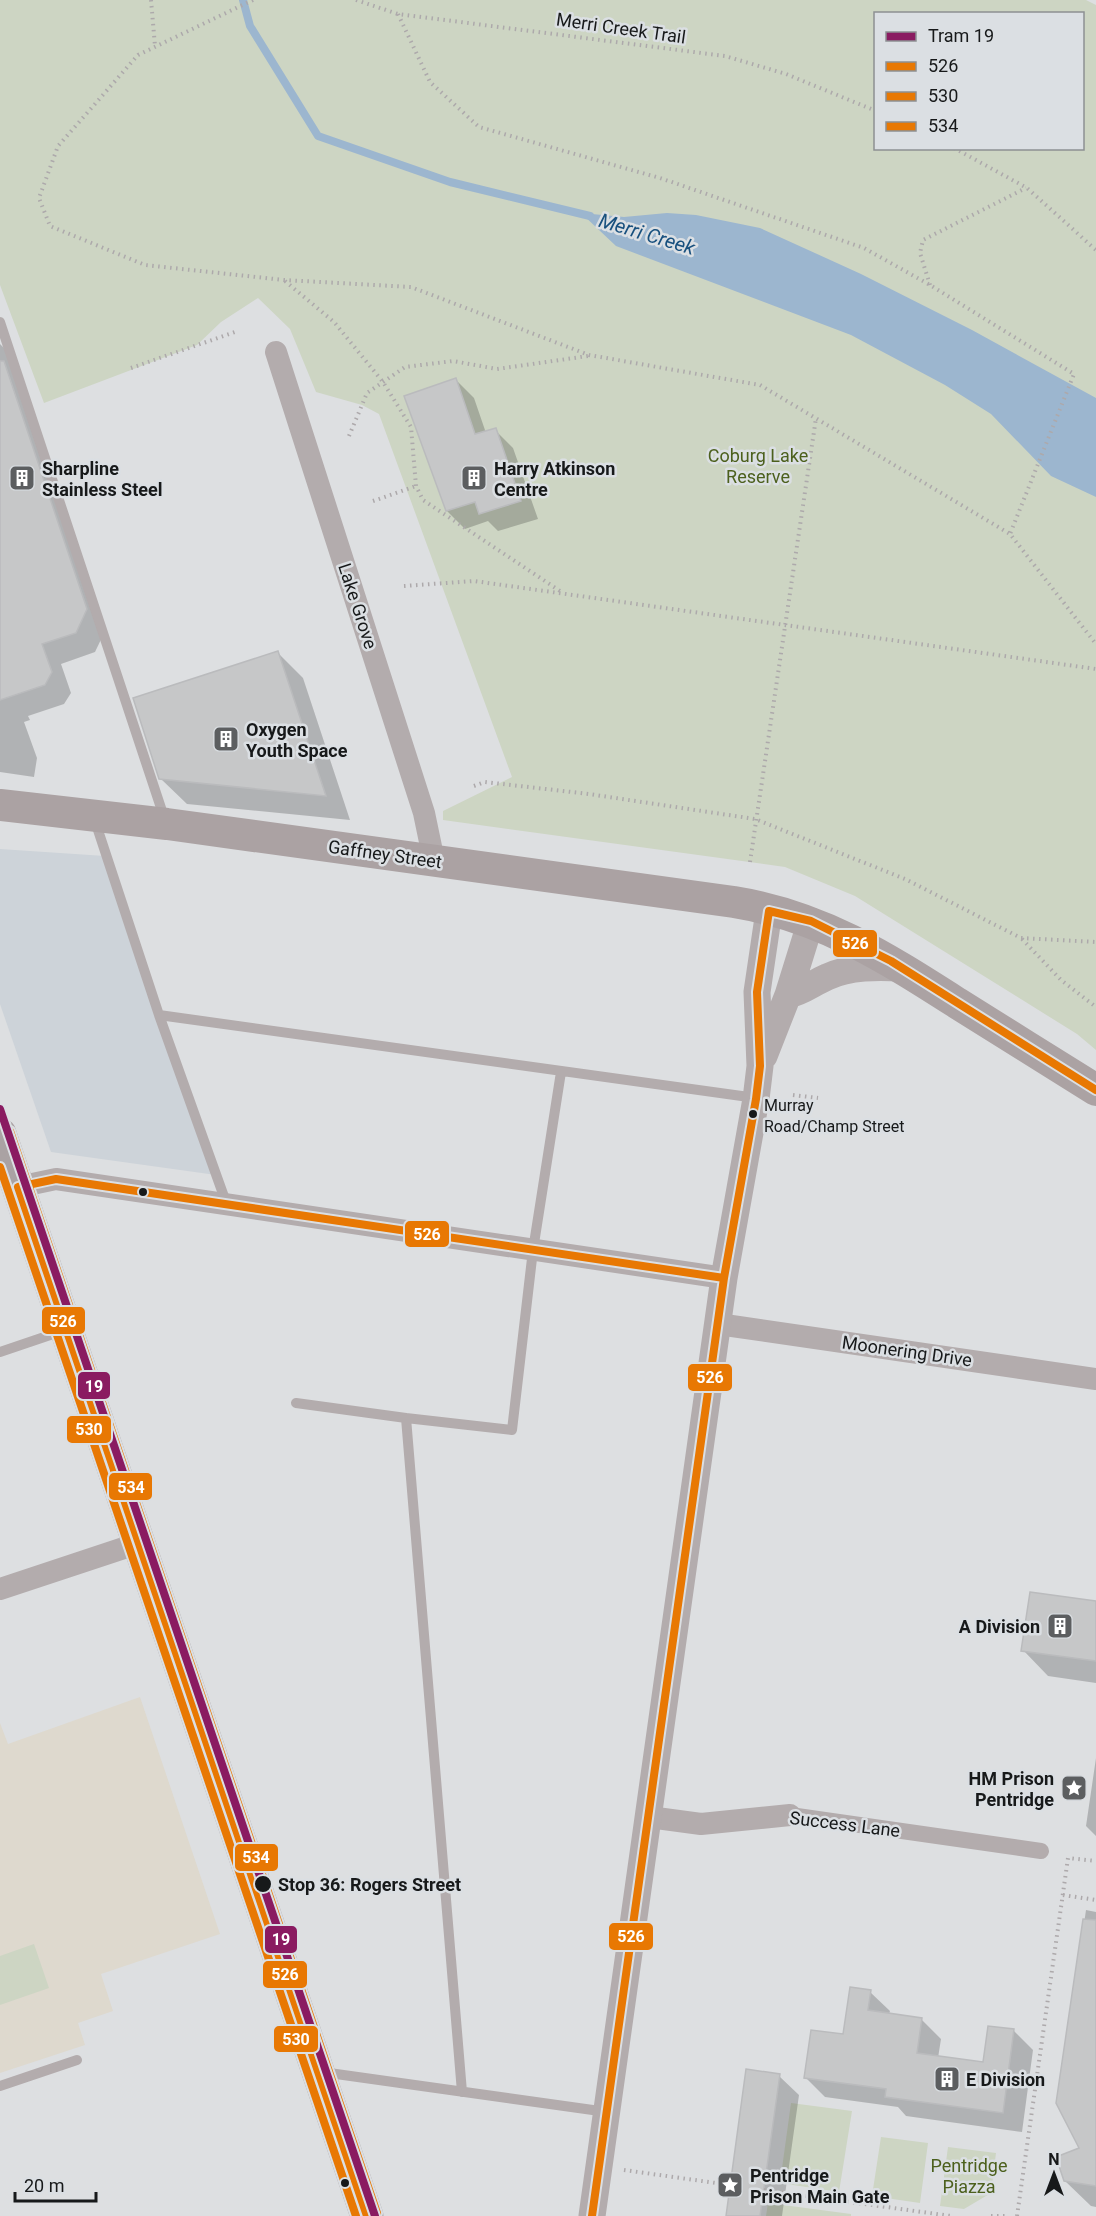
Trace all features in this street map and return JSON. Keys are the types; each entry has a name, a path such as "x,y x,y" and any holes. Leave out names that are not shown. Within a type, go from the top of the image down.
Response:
{"highway":[{"path":"0,1134 367,2216"}],"main road":[{"name":"Gaffney Street","path":"0,805 167,824 735,902 812,921 903,968 1096,1090"}],"street":[{"name":"Lake Grove","path":"276,352 424,813 434,861"},
{"path":"592,2216 724,1278 756,1099 760,1066 757,992 769,910"},
{"path":"760,1066 788,995 812,921"},
{"path":"788,995 799,993 839,972 874,967 903,968"},
{"path":"18,1187 56,1179 724,1278"},
{"name":"Moonering Drive","path":"718,1324 1096,1379"},
{"path":"0,1589 139,1543"},
{"name":"Success Lane","path":"649,1817 701,1824 790,1815 1041,1851"}],"lane":[{"path":"0,322 167,824"},
{"path":"93,815 159,1015 227,1205"},
{"path":"159,1015 756,1099"},
{"path":"296,1403 512,1430 533,1250 561,1072"},
{"path":"0,1352 66,1329"},
{"path":"406,1418 462,2092"},
{"path":"0,2086 77,2060"},
{"path":"318,2072 607,2112"}],"path":[{"path":"151,0 155,46"},
{"path":"253,0 138,56 58,146 39,198 50,225 145,265 284,280 411,287 589,355 760,385 1010,534 1096,644"},
{"name":"Merri Creek Trail","path":"356,0 398,14 725,56 786,74 874,110"},
{"path":"398,14 430,82 479,127 660,178 864,248 930,285 1074,374 1010,534"},
{"path":"958,150 1027,188 1096,250"},
{"path":"930,285 920,253 923,240 1027,188"},
{"path":"284,280 334,322 383,382 411,427 416,486 423,500 563,593"},
{"path":"131,368 234,332"},
{"path":"350,436 367,393 405,367 453,361 497,369 589,355"},
{"path":"750,862 816,418"},
{"path":"374,501 416,486"},
{"path":"404,586 474,581 1096,669"},
{"path":"474,786 485,782 589,794 755,819 905,879 1021,938 1061,980 1096,1007"},
{"path":"1021,938 1096,942"},
{"path":"793,1095 818,1098"},
{"path":"1017,2216 1068,1858 1096,1861"},
{"path":"1063,1895 1096,1900"},
{"path":"600,2166 730,2185"},
{"path":"764,2190 951,2216"},
{"path":"992,2215 1006,2216"}],"shaded area":[{"path":"0,849 105,856 216,1175 51,1152 0,1004"},
{"path":"140,1697 220,1934 101,1974 113,2011 78,2023 85,2045 0,2073 0,1723 8,1744"}],"green space":[{"name":"Coburg Lake Reserve","path":"0,0 1086,0 1096,5 1096,1050 1077,1034 855,896 785,867 443,820 443,811 512,777 379,414 362,405 316,392 290,329 258,298 221,322 197,345 44,403 0,285"},
{"path":"34,1944 49,1988 0,2005 0,1956"},
{"path":"791,2103 852,2111 839,2192 780,2183"},
{"path":"881,2137 928,2143 920,2203 872,2196"},
{"name":"Pentridge Piazza","path":"948,2147 996,2153 991,2193 964,2209 940,2206"},
{"path":"768,2203 851,2214 851,2216 766,2216"}],"water":[{"path":"581,213 624,217 667,213 696,215 760,228 861,274 972,330 1096,398 1096,497 1051,476 991,414 945,385 851,335 616,246"}],"building":[{"name":"Sharpline Stainless Steel","path":"0,361 4,361 87,609 76,633 42,644 52,672 45,685 0,700"},
{"name":"Harry Atkinson Centre","path":"456,378 475,434 496,428 521,501 479,514 475,502 446,511 404,396"},
{"name":"Oxygen Youth Space","path":"278,651 326,796 159,779 133,698"},
{"name":"A Division","path":"1030,1592 1096,1601 1096,1661 1021,1651"},
{"path":"1083,1919 1096,1920 1096,2186 1064,2181 1056,2157 1079,2148 1056,2103"},
{"path":"850,1987 871,1990 868,2010 922,2018 917,2053 983,2062 988,2026 1014,2029 1003,2113 885,2097 886,2089 804,2078 811,2030 843,2034"},
{"path":"746,2069 780,2074 760,2216 726,2216"}],"waterway":[{"name":"Merri Creek","path":"243,0 250,26 318,136 450,182 590,216"}],"tram line":[{"name":"19","path":"0,1109 375,2216"}],"transit line":[{"name":"526","path":"592,2216 724,1278 756,1099 760,1066 757,992 769,911 811,921 891,961 1096,1090"},
{"name":"534","path":"10,1131 377,2213"},
{"name":"530","path":"0,1167 356,2216"},
{"name":"526","path":"367,2216 18,1187 56,1179 724,1278"}],"place":[{"name":"Sharpline Stainless Steel","path":"22,478"},
{"name":"Harry Atkinson Centre","path":"474,478"},
{"name":"Oxygen Youth Space","path":"226,739"},
{"name":"Murray Road/Champ Street","path":"753,1114"},
{"name":"A Division","path":"1060,1626"},
{"name":"HM Prison Pentridge","path":"1074,1788"},
{"name":"Stop 36: Rogers Street","path":"263,1884"},
{"name":"E Division","path":"947,2079"},
{"name":"Pentridge Prison Main Gate","path":"730,2185"}]}
